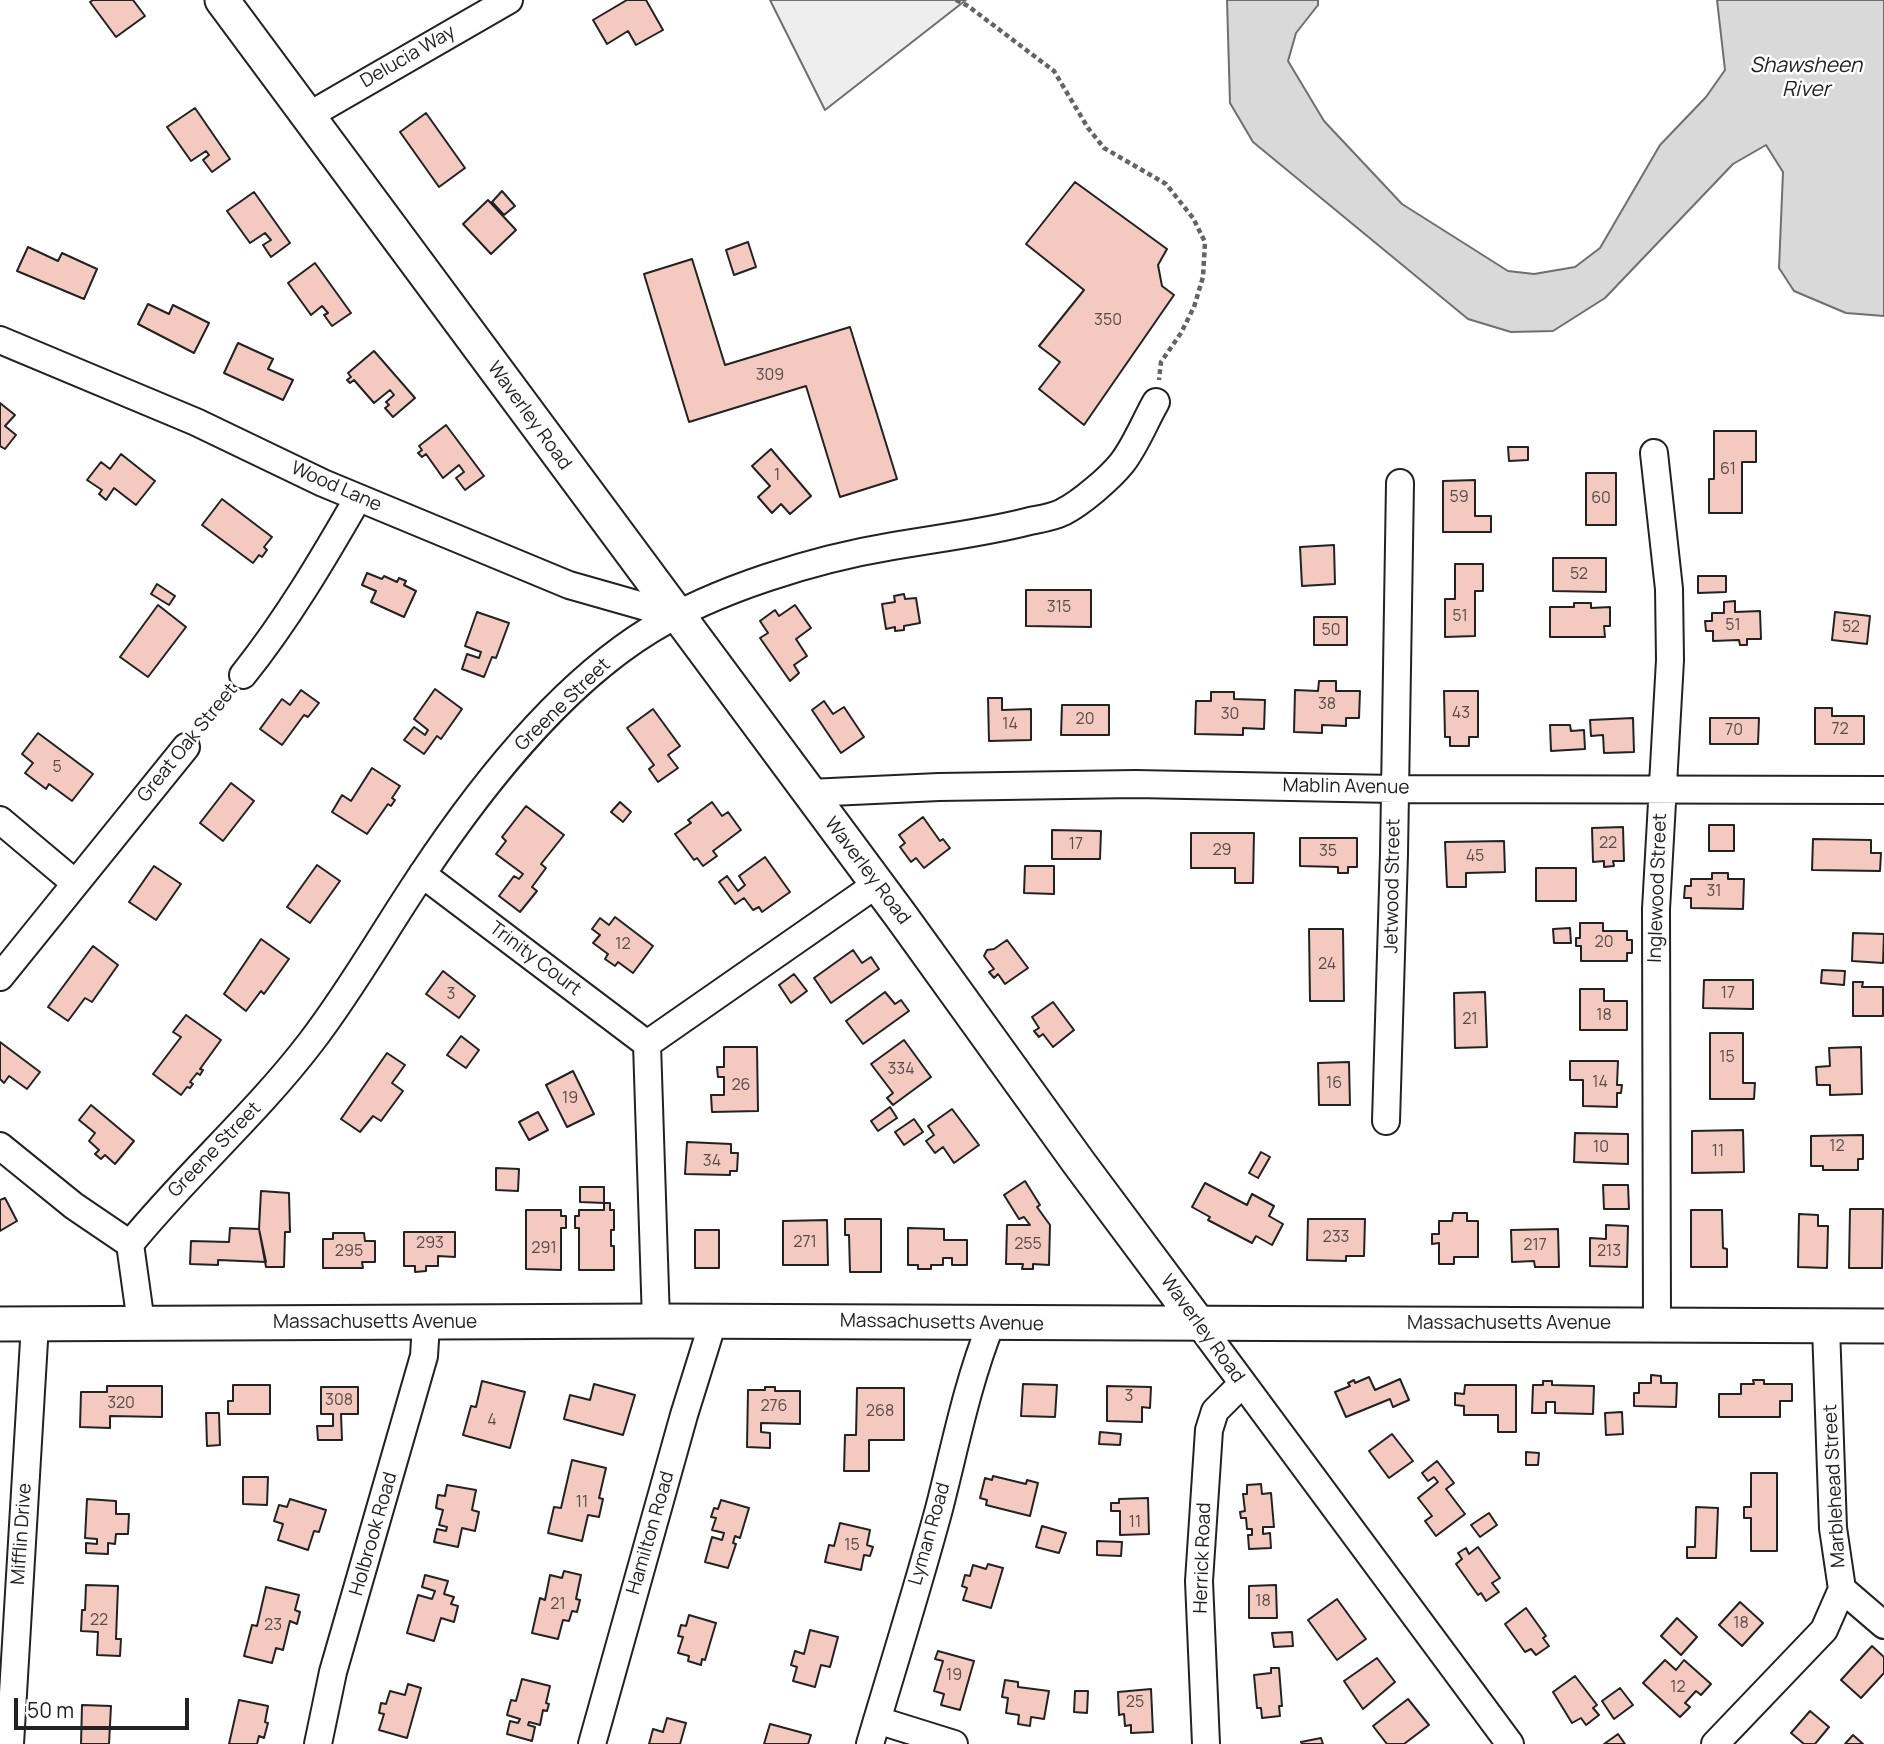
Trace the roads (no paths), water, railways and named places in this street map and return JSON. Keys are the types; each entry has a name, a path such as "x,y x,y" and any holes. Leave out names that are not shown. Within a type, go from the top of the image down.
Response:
{"main road":[{"name":"Waverley Road","path":"222,0 877,884 1199,1324"},
{"name":"Massachusetts Avenue","path":"0,1324 656,1321 1884,1326"}],"street":[{"name":"Delucia Way","path":"308,116 509,0"},
{"name":"Wood Lane","path":"0,340 196,422 358,498 569,585 678,616"},
{"name":"Greene Street","path":"130,1244 174,1193 279,1082 313,1040 366,964 422,874 483,790 545,718 621,650 652,629 678,616 758,582 831,559 891,546 994,531 1062,513 1122,463 1156,402"},
{"name":"Inglewood Street","path":"1654,453 1669,598 1670,660 1656,921 1657,1324"},
{"name":"Jetwood Street","path":"1386,1121 1400,483"},
{"name":"Great Oak Street","path":"243,675 268,644 307,585 358,498"},
{"name":"Great Oak Street","path":"0,977 186,747"},
{"name":"Mablin Avenue","path":"808,793 939,787 1135,784 1395,789 1884,790"},
{"path":"0,820 75,883"},
{"name":"Trinity Court","path":"422,874 647,1044"},
{"path":"656,1321 647,1044 877,884"},
{"path":"0,1146 74,1206 130,1244 141,1323"},
{"name":"Hamilton Road","path":"592,1744 684,1415 713,1322"},
{"name":"Mifflin Drive","path":"10,1744 6,1712 35,1324"},
{"name":"Holbrook Road","path":"318,1744 333,1672 424,1356 426,1324"},
{"name":"Lyman Road","path":"873,1732 939,1507 979,1353 991,1324"},
{"name":"Waverley Road","path":"1199,1324 1510,1744"},
{"name":"Marblehead Street","path":"1826,1327 1833,1528 1842,1589 1884,1625"},
{"name":"Herrick Road","path":"1206,1744 1199,1575 1209,1430 1215,1411 1242,1384"},
{"path":"1715,1744 1824,1630 1842,1589"},
{"path":"873,1732 954,1744"}],"water":[{"name":"Shawsheen River","path":"1227,0 1318,0 1318,5 1296,33 1288,61 1324,121 1402,204 1508,271 1534,274 1575,267 1600,248 1660,145 1706,97 1725,70 1717,0 1884,0 1884,316 1846,313 1794,291 1779,268 1783,172 1766,145 1733,164 1605,298 1553,331 1511,332 1468,319 1253,142 1230,103"}]}
